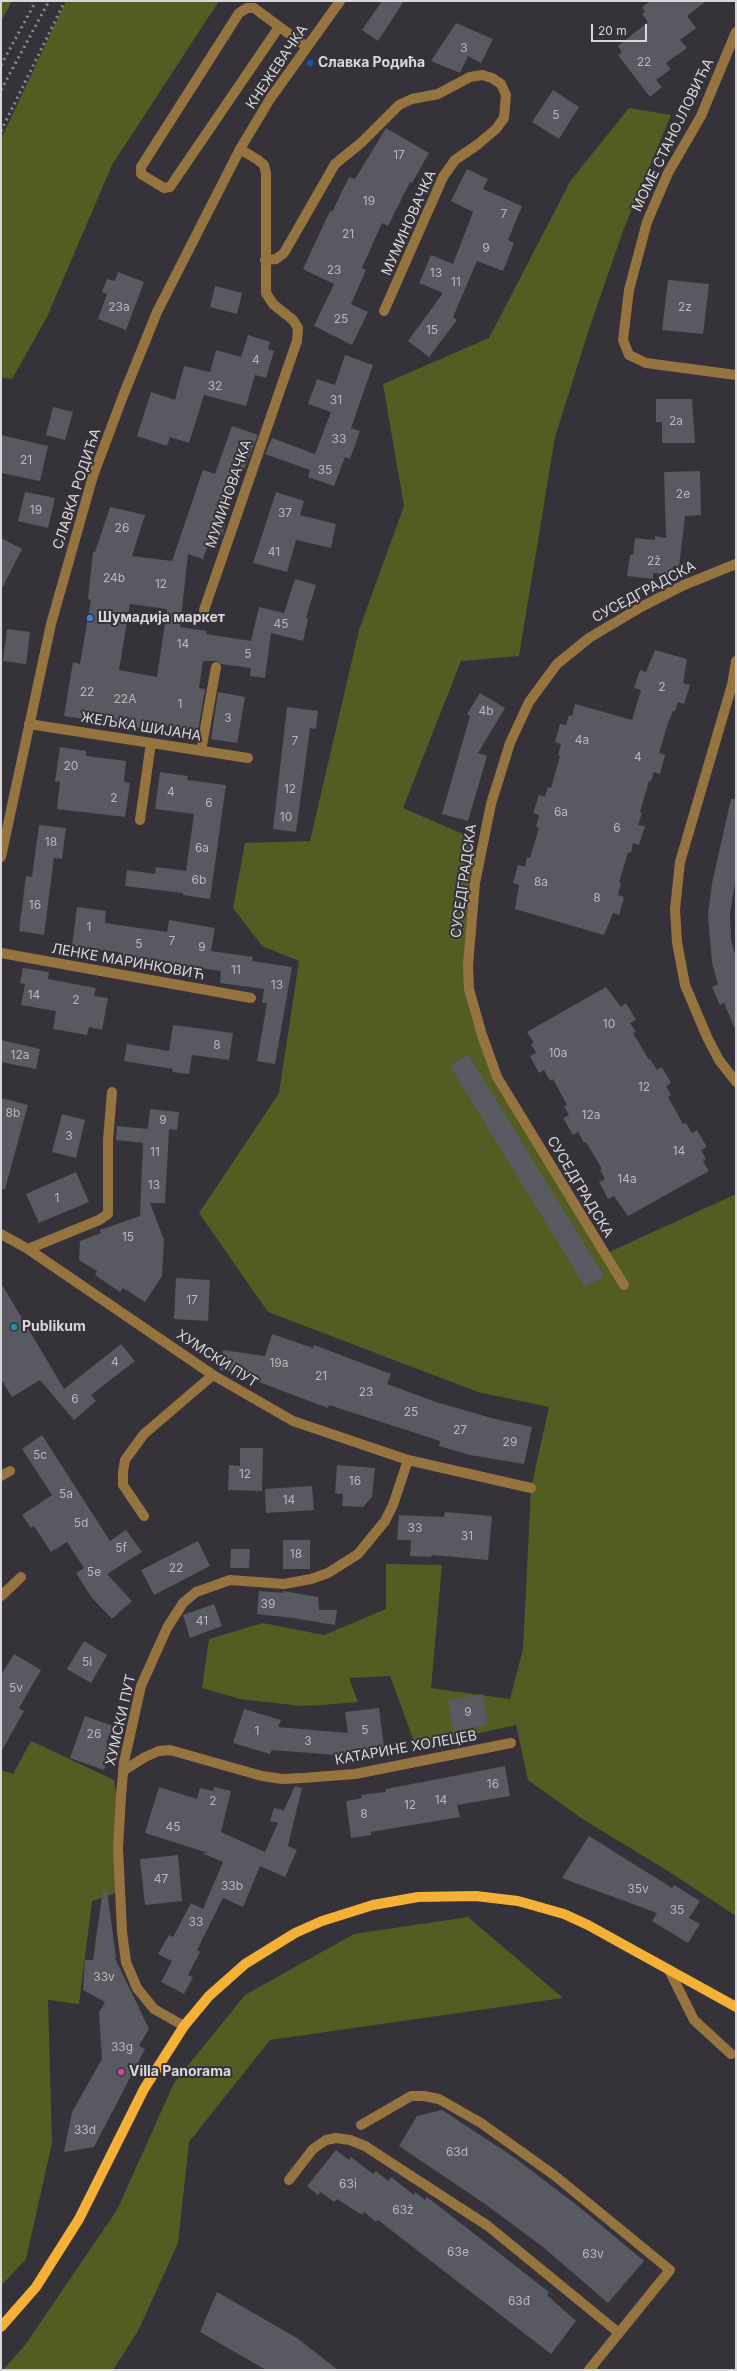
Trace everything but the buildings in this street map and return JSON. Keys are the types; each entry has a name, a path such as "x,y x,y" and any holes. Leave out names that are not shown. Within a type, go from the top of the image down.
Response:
{"main road":[{"path":"1,2327 36,2287 79,2219 144,2089 184,2026 209,1996 234,1972 296,1933 356,1910 418,1897 476,1896 518,1901 539,1906 588,1925 736,2007"}],"street":[{"name":"КНЕЖЕВАЧКА","path":"240,149 270,99 340,1"},
{"path":"279,27 170,187 164,188 141,174 141,167 239,13 247,8 254,8 307,47"},
{"name":"МОМЕ СТАНОЈЛОВИЋА","path":"735,36 702,116 668,173 647,222 629,290 623,340 629,355 646,363 736,375"},
{"name":"МУМИНОВАЧКА","path":"265,260 276,259 284,253 335,164 361,143 399,105 412,99 438,94 470,77 482,75 492,78 501,84 506,95 504,118 496,129 456,160 443,177 384,311"},
{"name":"МУМИНОВАЧКА","path":"204,610 297,341 298,328 296,324 273,304 266,293 266,173 264,165 240,149"},
{"name":"СЛАВКА РОДИЋА","path":"1,857 51,624 93,476 157,312 240,149"},
{"name":"СУСЕДГРАДСКА","path":"624,1285 498,1077 482,1035 469,989 468,965 469,936 478,863 491,804 510,743 529,702 557,664 589,638 641,607 684,585 736,564"},
{"path":"736,661 732,685 680,862 675,909 677,942 685,985 707,1037 719,1060 736,1082"},
{"path":"201,751 216,667"},
{"name":"ЖЕЉКА ШИЈАНА","path":"29,724 248,758"},
{"path":"140,820 151,743"},
{"name":"ЛЕНКЕ МАРИНКОВИЋ","path":"1,953 251,998"},
{"path":"28,1249 99,1220 108,1214 108,1140 112,1092"},
{"name":"ХУМСКИ ПУТ","path":"1,1234 28,1249 213,1375 293,1420 408,1460 531,1488"},
{"path":"144,1516 124,1485 123,1472 125,1460 144,1434 213,1375"},
{"name":"ХУМСКИ ПУТ","path":"184,2026 146,2001 137,1988 126,1962 122,1932 119,1855 123,1771 141,1686 167,1628 189,1597 202,1588 230,1580 284,1584 310,1579 345,1563 358,1554 385,1522 393,1505 408,1460"},
{"path":"1,1596 20,1577"},
{"name":"КАТАРИНЕ ХОЛЕЦЕВ","path":"123,1771 145,1757 159,1751 170,1750 262,1776 282,1779 303,1778 356,1774 511,1743"},
{"path":"669,1970 694,2020 731,2054"},
{"path":"361,2126 411,2096 424,2096 439,2099 481,2123 554,2176 670,2270 589,2370"},
{"path":"289,2180 313,2150 326,2140 336,2138 350,2140 365,2146 488,2226 619,2333"}],"green space":[{"path":"1,1 12,1 1,21"},
{"path":"66,1 219,1 112,165 47,317 12,379 1,377 1,139"},
{"path":"629,108 671,115 623,231 589,329 555,437 519,656 461,661 403,808 463,834 479,863 469,989 497,1077 605,1254 736,1194 736,1916 668,1871 584,1820 528,1780 516,1725 416,1747 390,1676 349,1678 358,1702 322,1705 301,1706 240,1699 202,1688 209,1639 263,1623 324,1635 386,1609 386,1564 442,1565 431,1688 510,1699 523,1649 531,1488 549,1407 478,1392 268,1312 199,1213 279,1093 299,961 262,946 233,908 245,843 310,841 359,630 404,506 383,384 489,338 571,180"},
{"path":"31,1741 114,1780 120,1817 119,1892 92,1901 79,2004 48,2000 52,2143 26,2259 1,2286 1,1770 13,1774"},
{"path":"468,1917 563,1998 270,2040 189,2142 178,2243 138,2331 113,2370 3,2370 25,2345 117,2210 174,2083 245,1995 354,1934"}],"railway":[{"path":"1,65 36,1"},
{"path":"1,90 49,1"},
{"path":"1,131 65,1"}],"place":[{"name":"Славка Родића","path":"310,63"},
{"name":"Шумадија маркет","path":"90,618"},
{"name":"Publikum","path":"14,1327"},
{"name":"Villa Panorama","path":"121,2072"}]}
